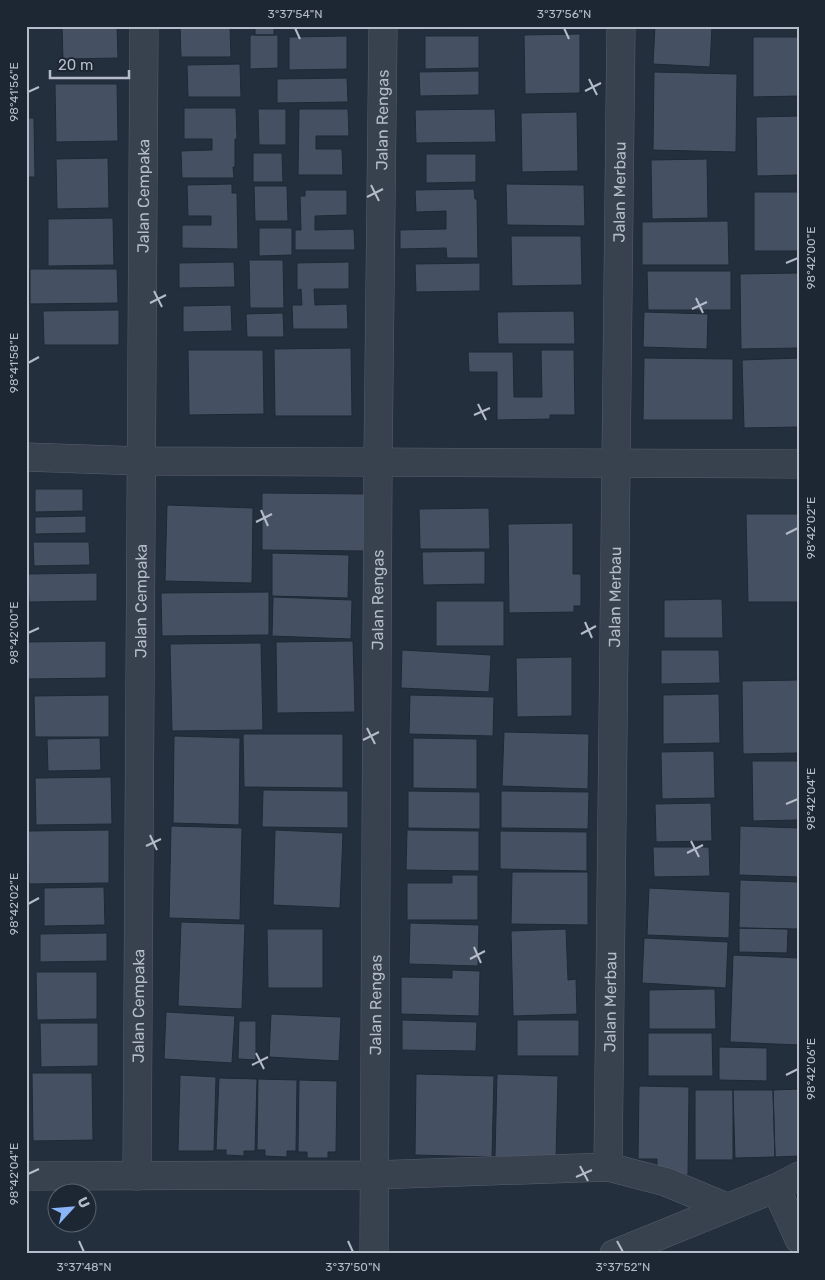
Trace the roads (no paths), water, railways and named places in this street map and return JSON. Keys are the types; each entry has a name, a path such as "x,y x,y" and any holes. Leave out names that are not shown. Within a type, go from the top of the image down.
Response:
{"street":[{"name":"Jalan Cempaka","path":"137,1176 144,26"},
{"name":"Jalan Rengas","path":"374,1254 378,462 383,26"},
{"name":"Jalan Merbau","path":"608,1167 621,26"},
{"path":"26,457 140,461 799,464"},
{"path":"26,1176 374,1175 608,1167 666,1182 726,1207"},
{"path":"614,1254 787,1182 799,1239"}]}
